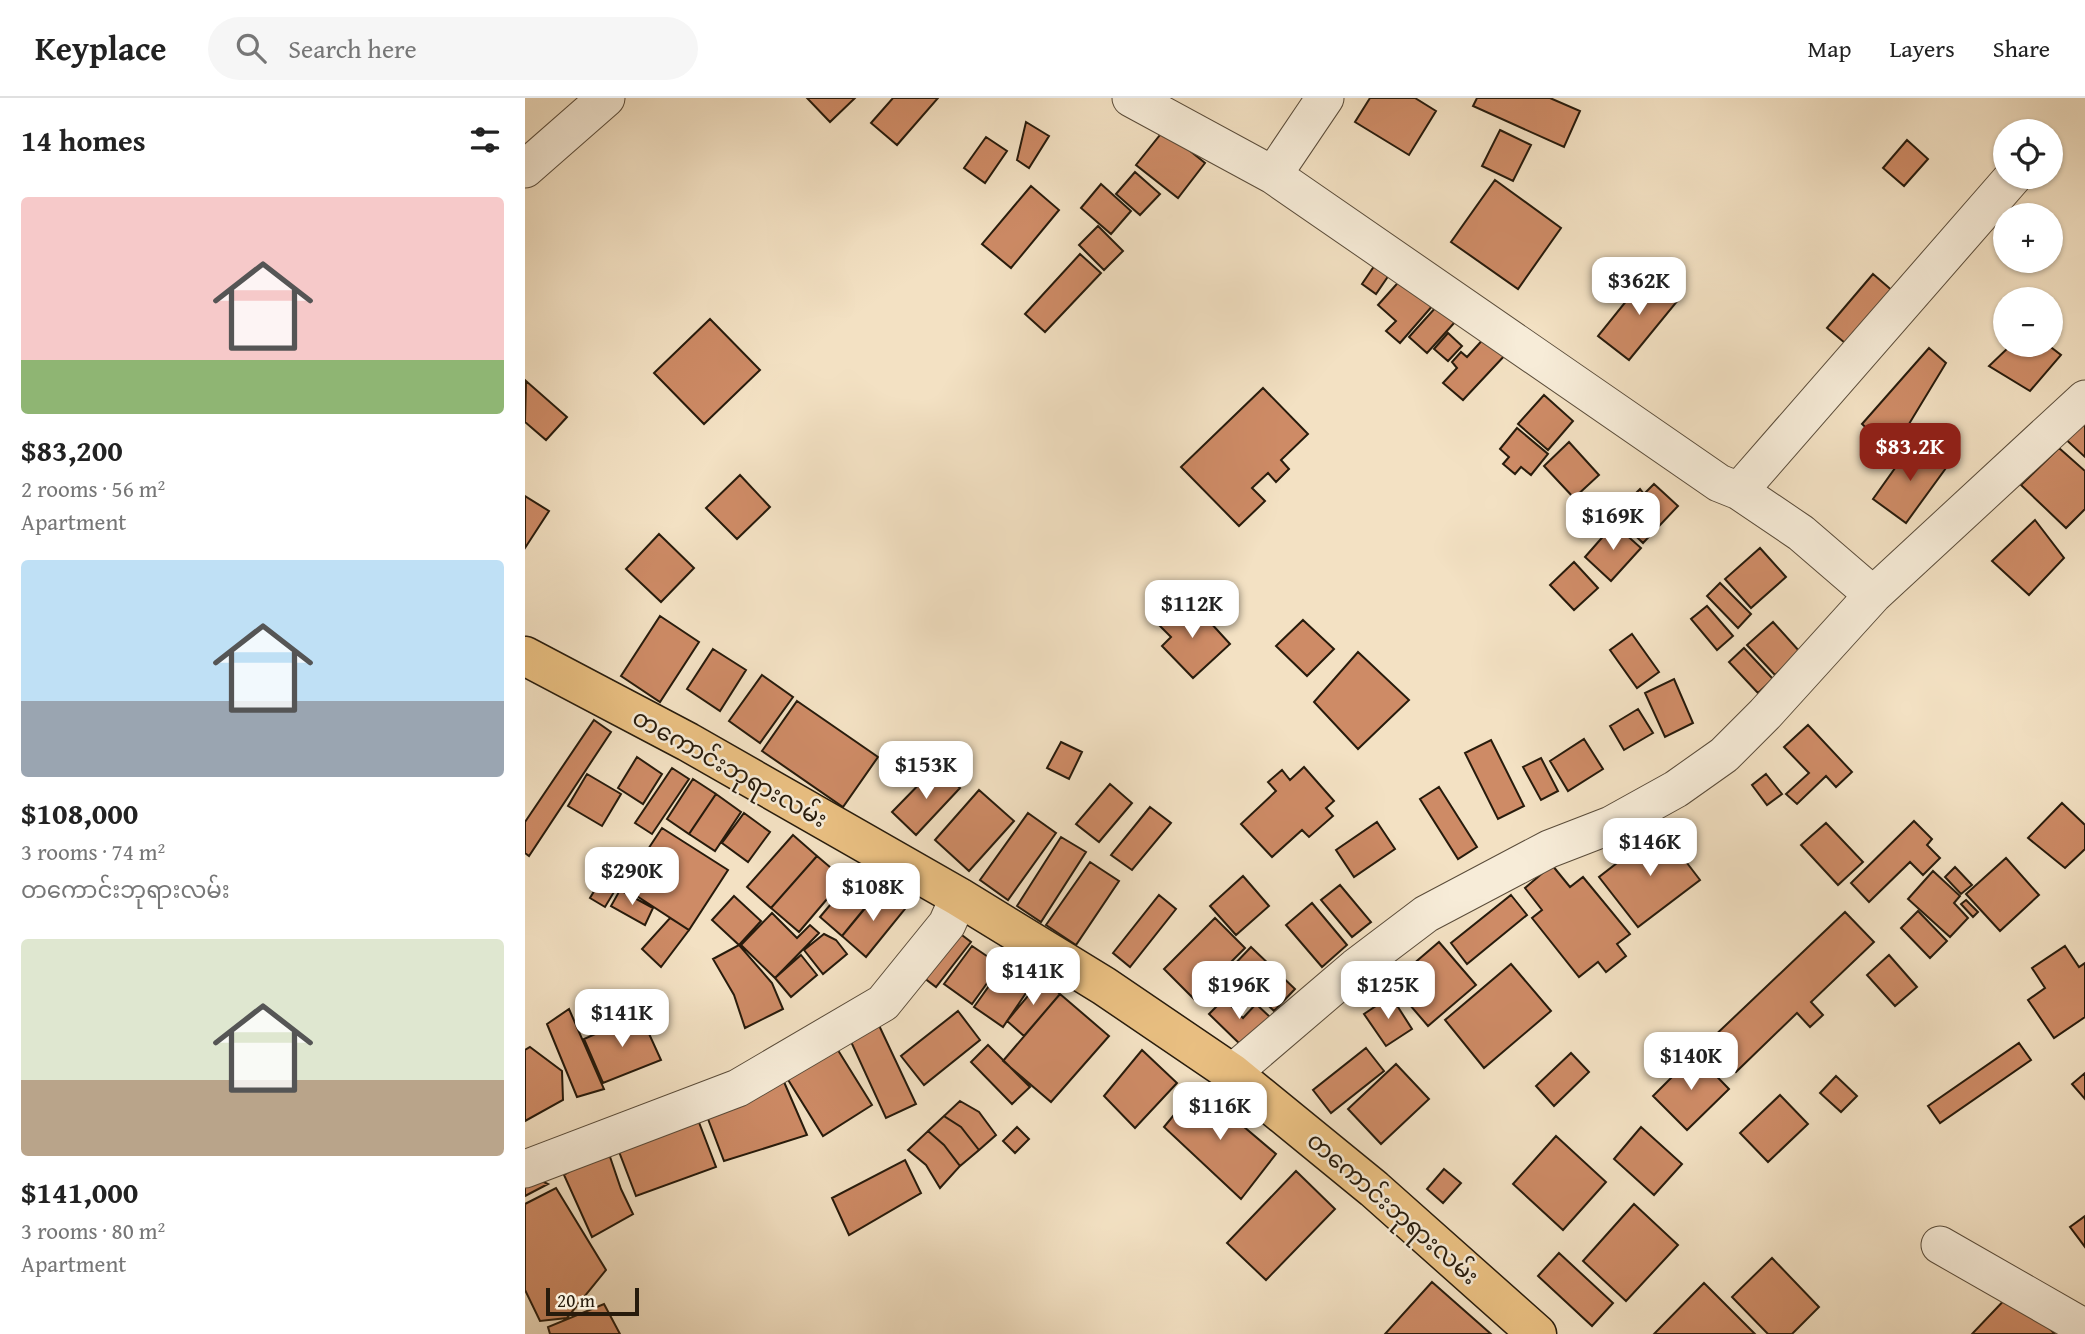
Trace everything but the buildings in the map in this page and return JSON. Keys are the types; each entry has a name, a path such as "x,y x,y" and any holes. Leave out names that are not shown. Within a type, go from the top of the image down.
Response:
{"main road":[{"name":"တကောင်းဘုရားလမ်း","path":"525,656 688,742 959,897 1104,986 1232,1073 1374,1189 1537,1334"}],"street":[{"path":"525,169 606,98"},
{"path":"1131,98 1273,175 1719,483 1739,491 1801,533 1873,595"},
{"path":"1273,175 1325,98"},
{"path":"1739,491 2003,189"},
{"path":"1232,1073 1356,967 1426,914 1549,849 1611,825 1676,789 1724,755 1873,595 2085,399"},
{"path":"525,1169 738,1088 883,1003 947,924 959,897"},
{"path":"1940,1245 2085,1328"}]}
